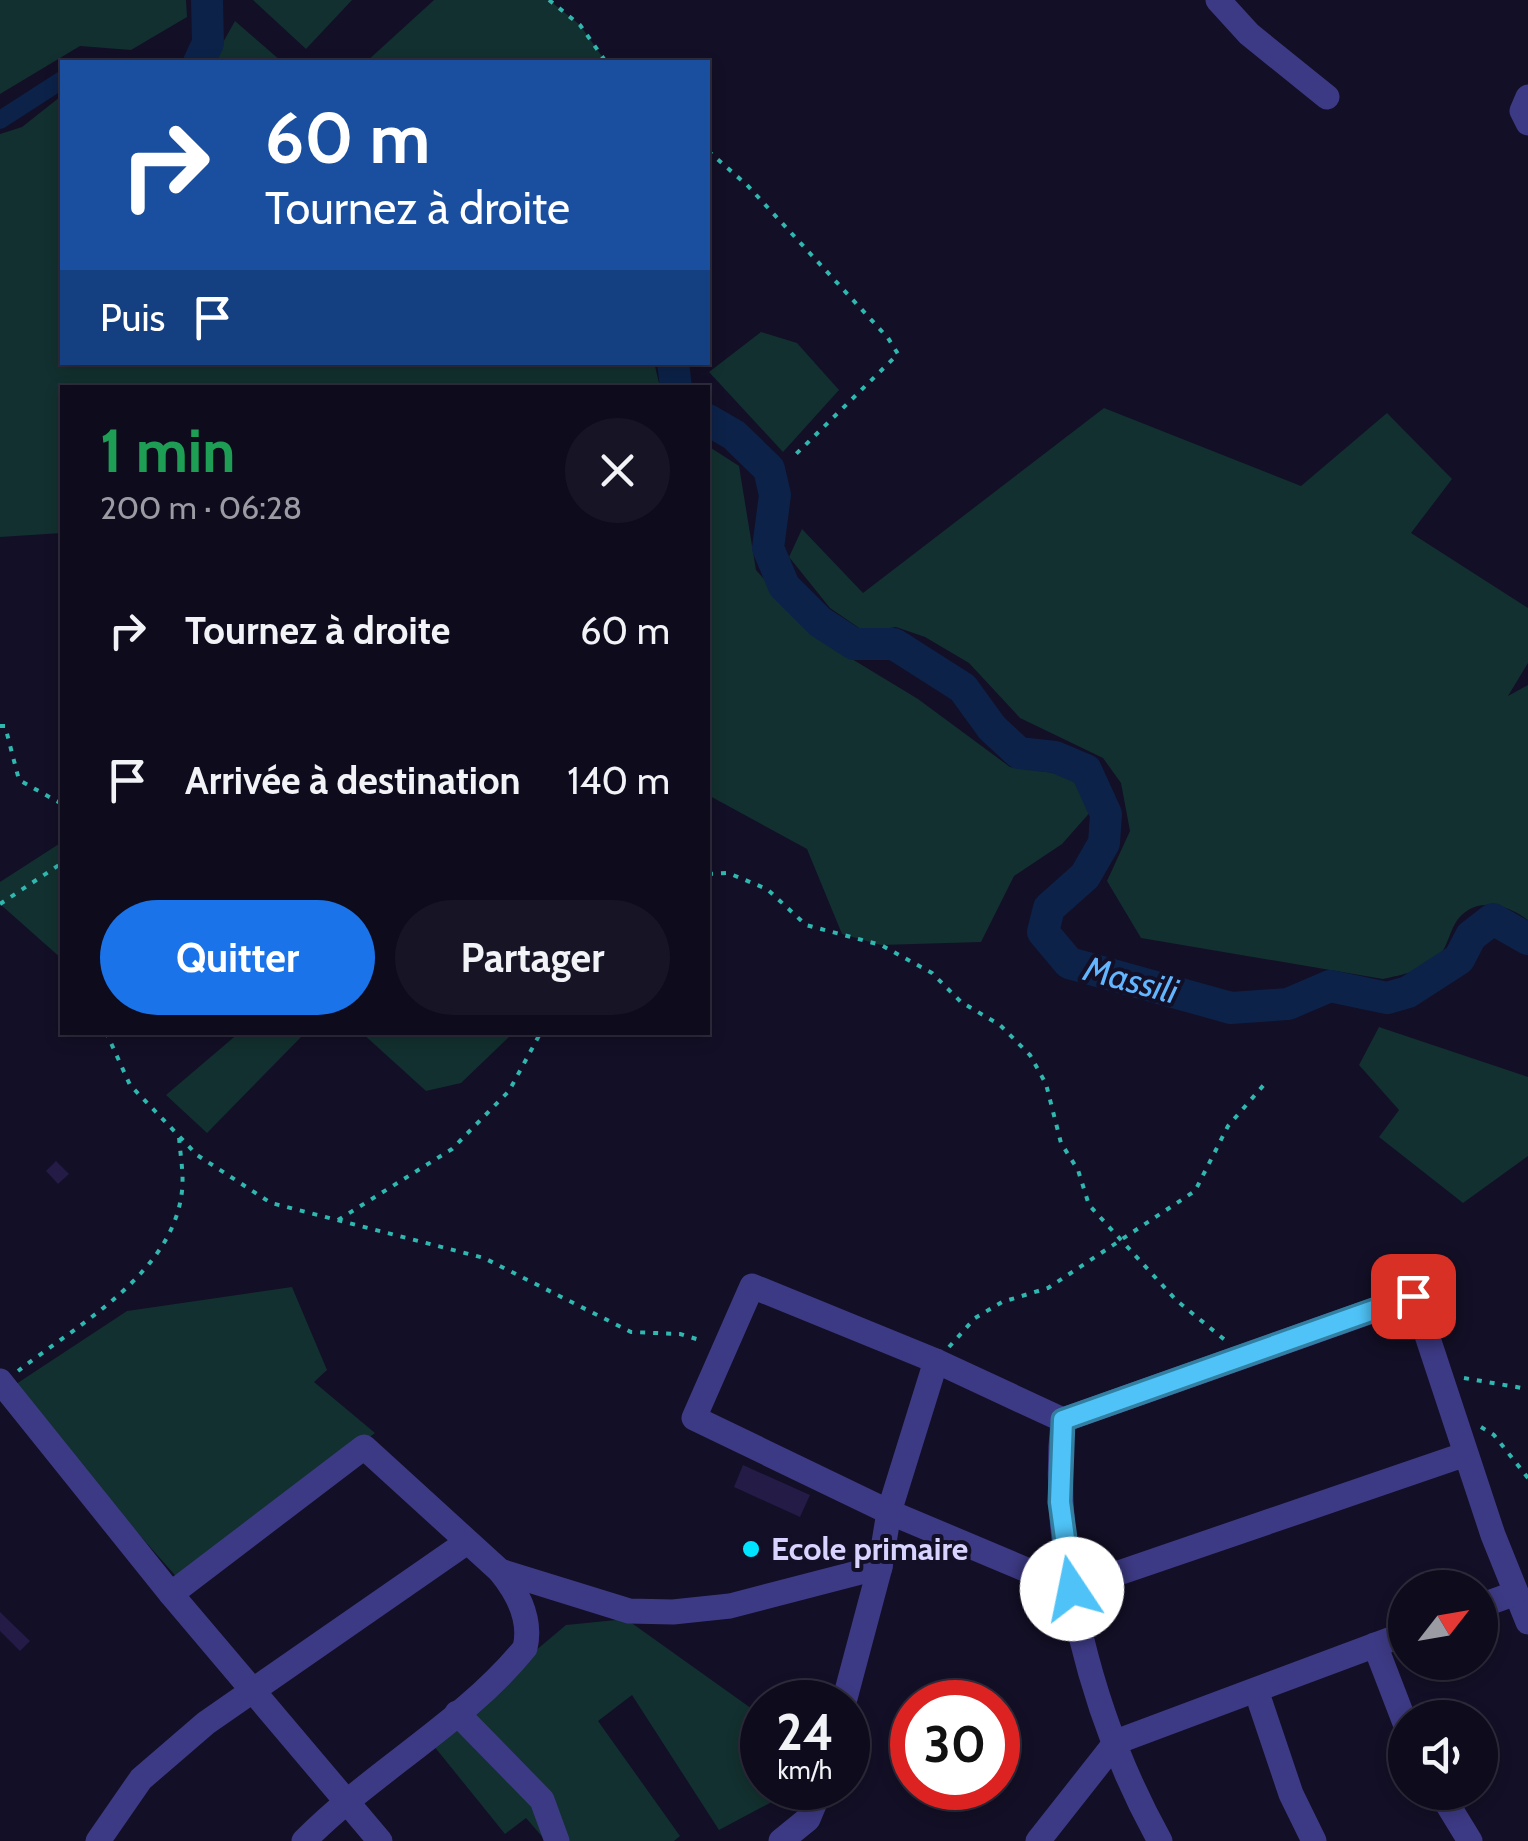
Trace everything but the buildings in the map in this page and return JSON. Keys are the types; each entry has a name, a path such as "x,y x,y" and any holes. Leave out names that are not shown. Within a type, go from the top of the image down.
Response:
{"street":[{"path":"1218,0 1250,34 1327,96"},
{"path":"1528,97 1522,110 1528,123"},
{"path":"1466,1454 1072,1589 889,1512 694,1418 752,1286 936,1361 1063,1420 1413,1296 1528,1622"},
{"path":"850,1680 880,1567 889,1512 936,1361"},
{"path":"1,1382 171,1594 255,1688 380,1841"},
{"path":"1063,1420 1060,1502 1080,1631 1116,1742 1160,1841"},
{"path":"171,1594 364,1447 512,1586 528,1625 525,1648 457,1713 344,1800 304,1841"},
{"path":"98,1841 141,1779 255,1688 467,1542"},
{"path":"500,1571 629,1611 673,1612 730,1606 880,1567"},
{"path":"1498,1600 1516,1593"},
{"path":"1038,1841 1116,1742 1388,1640"},
{"path":"1375,1645 1396,1700"},
{"path":"1256,1690 1291,1794 1314,1841"},
{"path":"457,1713 542,1800 556,1841"},
{"path":"780,1841 808,1819 812,1810"},
{"path":"1451,1810 1470,1841"}],"path":[{"path":"549,0 580,26 605,60"},
{"path":"710,153 747,185 888,338 898,354 794,456"},
{"path":"0,726 5,726 19,780 60,803"},
{"path":"0,904 60,864"},
{"path":"710,874 728,872 767,890 806,925 881,944 932,972 960,1002 1000,1025 1030,1055 1046,1084 1061,1143 1078,1170 1089,1205 1176,1300 1246,1356"},
{"path":"107,1035 130,1085 197,1155 272,1204 484,1258 631,1332 680,1334 721,1350"},
{"path":"338,1220 452,1149 509,1091 539,1035"},
{"path":"936,1361 975,1318 1002,1302 1048,1288 1195,1192 1228,1126 1268,1080"},
{"path":"1,1382 142,1272 176,1216 182,1190 179,1136"},
{"path":"1440,1376 1528,1389"},
{"path":"1480,1426 1494,1435 1528,1478"}],"green space":[{"path":"0,0 186,0 187,17 131,50 80,46 0,94"},
{"path":"253,0 352,0 306,49"},
{"path":"434,0 549,0 580,25 605,60 368,60"},
{"path":"235,21 280,60 213,60"},
{"path":"60,97 60,365 655,365 660,385 60,385 60,533 0,537 0,134 22,127"},
{"path":"761,332 797,343 839,390 783,452 709,372"},
{"path":"1104,408 1301,486 1387,413 1452,479 1411,533 1528,608 1528,663 1508,696 1528,685 1528,920 1502,907 1474,907 1458,919 1443,951 1429,965 1383,979 1141,938 1107,881 1130,831 1121,783 1103,758 1020,718 969,663 925,637 896,627 865,632 830,608 789,557 802,529 863,593"},
{"path":"710,447 739,466 756,570 814,636 918,699 1010,767 1069,775 1093,809 1062,844 1014,876 981,942 881,945 842,934 807,849 710,796"},
{"path":"60,843 60,957 0,904 0,882"},
{"path":"1379,1027 1528,1077 1528,1156 1463,1203 1379,1137 1399,1110 1359,1065"},
{"path":"236,1035 303,1035 207,1133 166,1095"},
{"path":"364,1035 511,1035 461,1083 426,1091"},
{"path":"292,1287 327,1370 314,1382 375,1433 180,1581 10,1388 127,1311"},
{"path":"626,1619 740,1700 740,1810 757,1810 719,1830 632,1695 598,1721 680,1836 674,1841 546,1841 526,1818 505,1834 429,1740 566,1625"}],"waterway":[{"name":"Massili","path":"200,60 208,43 207,0"},
{"path":"0,120 60,81"},
{"name":"Massili","path":"673,365 676,385"},
{"name":"Massili","path":"710,421 734,435 769,469 775,495 768,548 784,586 820,622 854,644 894,644 963,688 992,728 1019,753 1055,757 1086,770 1106,814 1104,843 1085,876 1049,908 1043,932 1069,963 1231,1008 1288,1004 1330,986 1387,998 1408,992 1459,959 1471,936 1493,919 1528,939"}],"place":[{"name":"Ecole primaire","path":"751,1549"}],"route":[{"path":"1072,1589 1062,1541 1059,1462 1063,1420 1413,1296"}]}
